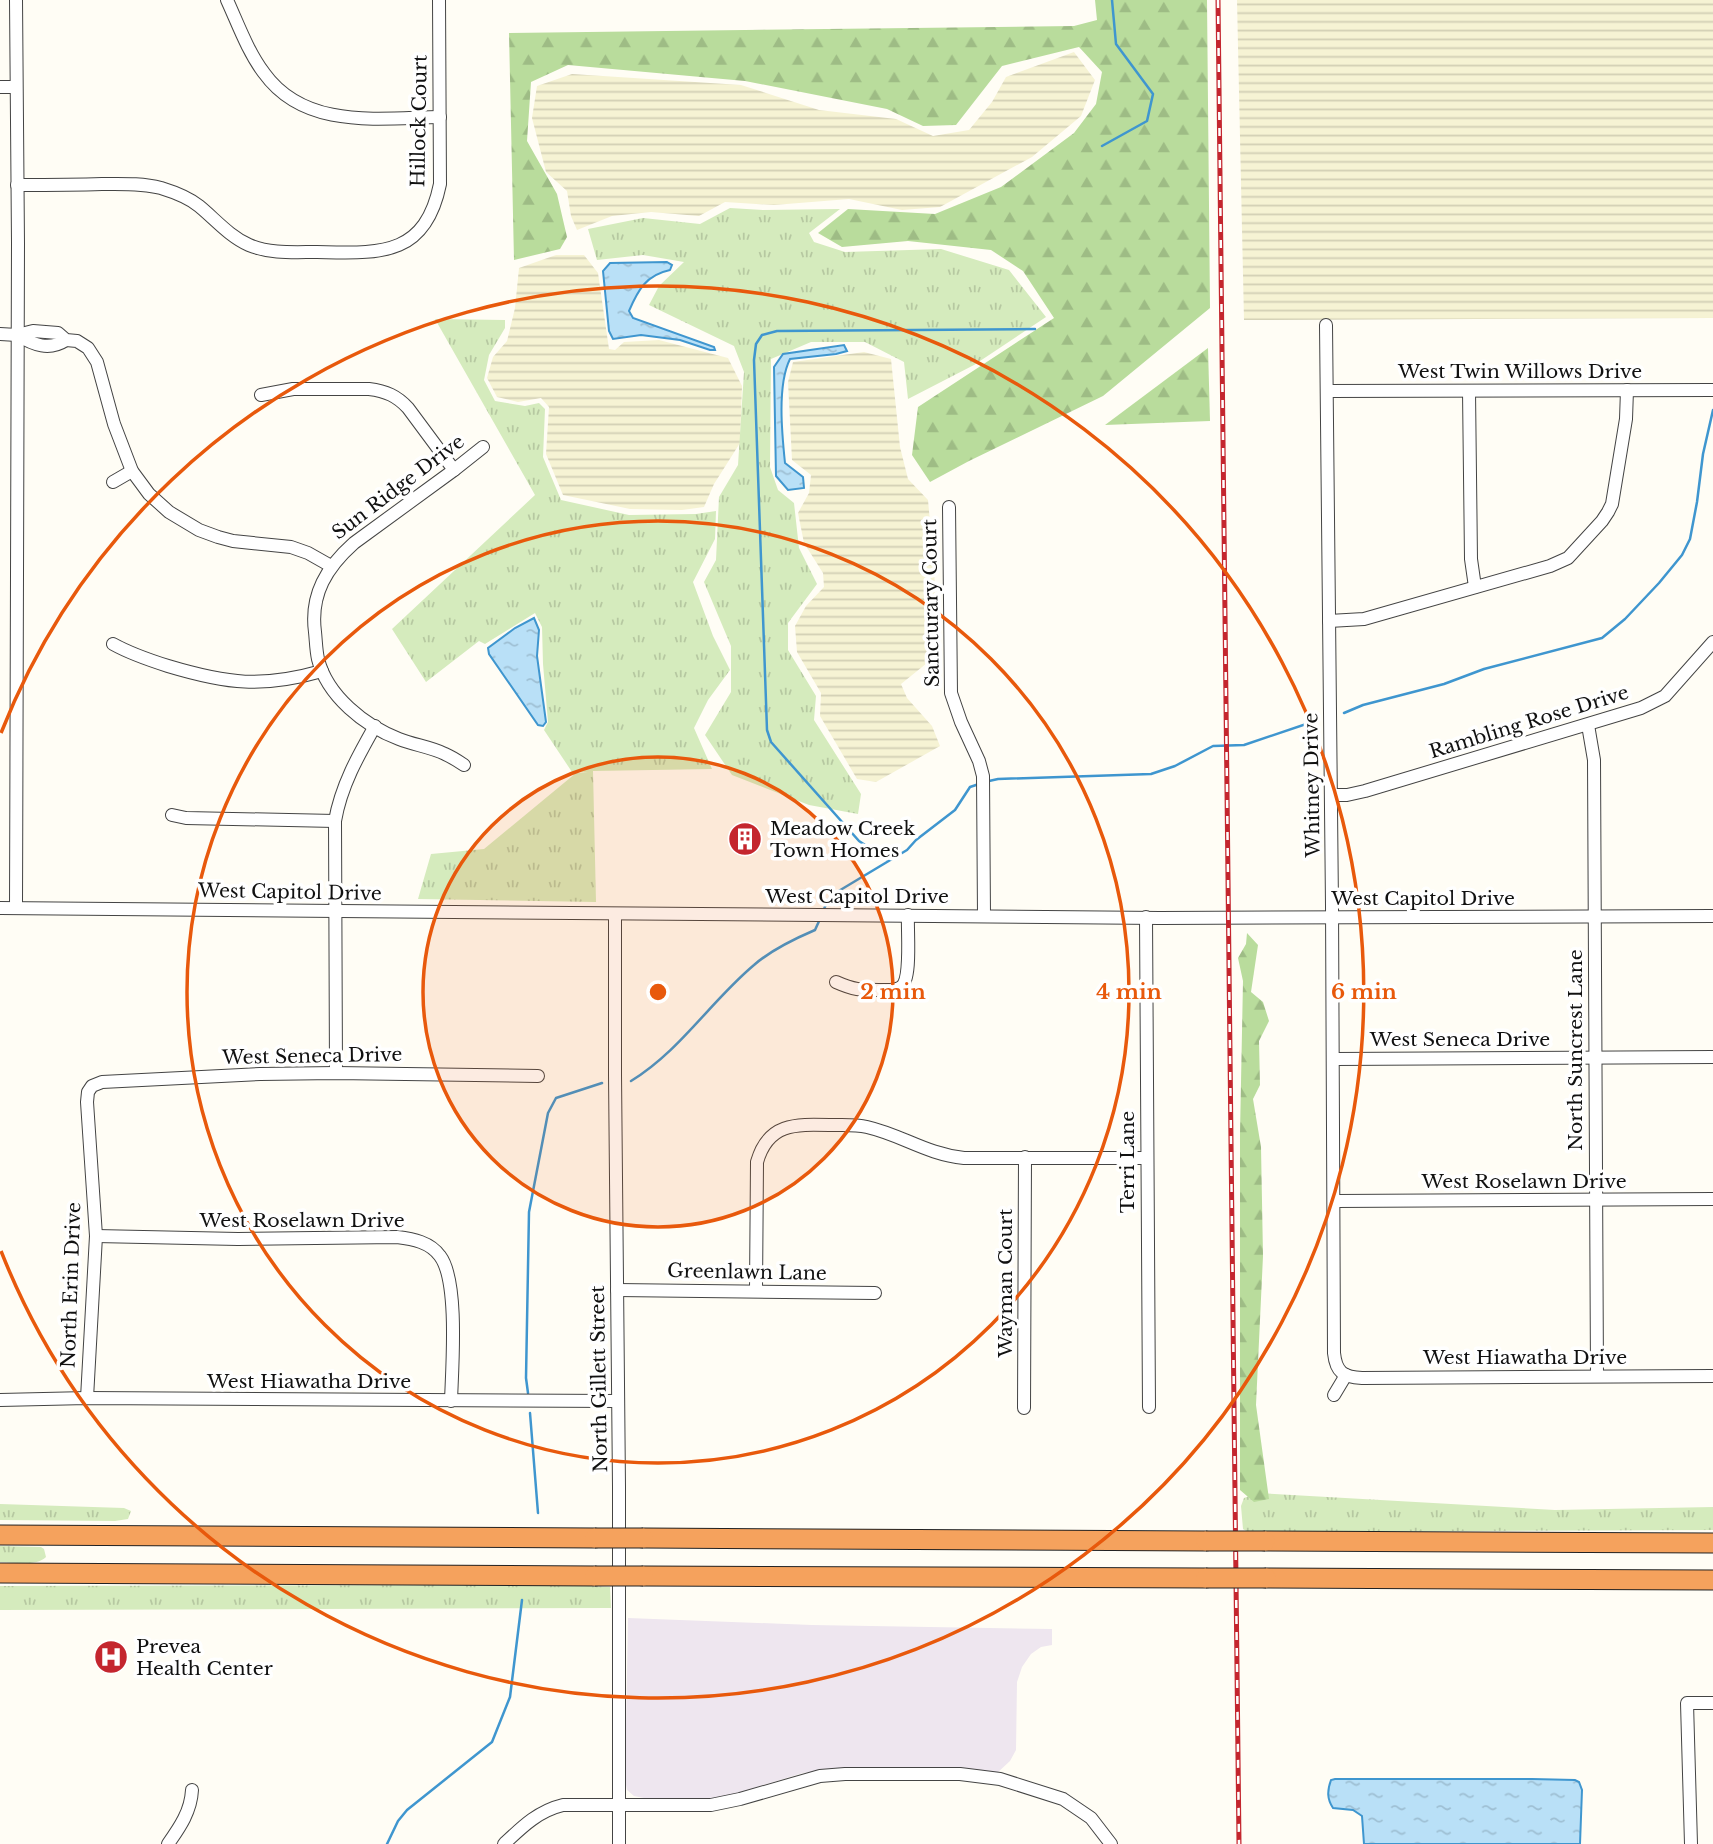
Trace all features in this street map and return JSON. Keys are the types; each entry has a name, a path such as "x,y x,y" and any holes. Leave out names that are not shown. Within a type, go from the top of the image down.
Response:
{"highway":[{"path":"0,1535 1713,1543"},
{"path":"0,1573 1713,1580"}],"street":[{"path":"16,0 16,908"},
{"path":"227,0 265,75 279,91 302,105 337,117 440,117"},
{"name":"Hillock Court","path":"17,185 128,184 159,187 188,198 233,236 258,248 281,252 375,252 391,248 407,240 421,228 433,210 440,184 439,0"},
{"path":"0,87 16,87"},
{"name":"Whitney Drive","path":"1326,325 1333,918 1334,1353 1342,1373"},
{"path":"0,334 18,335 34,345 57,346 66,340 84,344 97,362 114,424 132,471 157,502 169,512 199,530 233,541 291,547 331,566"},
{"path":"261,394 293,389 369,389 391,394 408,408 453,470"},
{"path":"1329,621 1364,619 1568,558 1602,522 1612,504 1626,419 1627,390"},
{"name":"West Twin Willows Drive","path":"1327,391 1713,390"},
{"path":"1469,391 1471,559 1475,587"},
{"name":"Sun Ridge Drive","path":"464,765 444,753 398,738 347,706 322,671 318,658 314,610 321,584 331,566 354,543 483,447"},
{"path":"113,482 132,471"},
{"name":"Sancturary Court","path":"949,507 951,693 979,761 983,783 984,916"},
{"name":"Rambling Rose Drive","path":"1331,795 1365,791 1641,708 1665,696 1709,657 1713,642"},
{"path":"113,644 131,654 210,678 234,682 275,681 322,671"},
{"name":"North Suncrest Lane","path":"1588,724 1594,760 1597,1376"},
{"path":"336,1073 335,821 346,783 375,726"},
{"path":"172,815 186,818 335,821"},
{"name":"West Capitol Drive","path":"0,908 1146,918 1713,916"},
{"name":"North Gillett Street","path":"615,914 620,1844"},
{"path":"836,982 855,990 899,989 904,984 907,973 908,915"},
{"name":"Terri Lane","path":"1146,918 1149,1407"},
{"name":"West Seneca Drive","path":"1334,1059 1713,1057"},
{"name":"West Seneca Drive","path":"89,1088 102,1082 260,1074 538,1076"},
{"name":"North Erin Drive","path":"87,1398 96,1236 86,1102 89,1088"},
{"path":"757,1290 757,1162 764,1144 785,1127 801,1124 863,1126 952,1157 1146,1158"},
{"name":"Wayman Court","path":"1024,1408 1025,1157"},
{"name":"West Roselawn Drive","path":"1335,1201 1713,1199"},
{"name":"West Roselawn Drive","path":"96,1236 238,1239 397,1237 427,1244 440,1256 450,1279 452,1401"},
{"name":"Greenlawn Lane","path":"617,1290 875,1293"},
{"path":"1335,1395 1342,1373"},
{"name":"West Hiawatha Drive","path":"1342,1373 1362,1378 1713,1376"},
{"name":"West Hiawatha Drive","path":"0,1400 87,1398 618,1401"},
{"path":"1691,1844 1687,1703 1713,1703"},
{"path":"504,1844 547,1809 573,1804 711,1805 820,1776 845,1774 970,1775 1000,1779 1063,1799 1091,1818 1111,1844"},
{"path":"168,1844 187,1814 192,1790"}],"shaded area":[{"path":"1237,0 1713,0 1713,318 1244,320"},
{"path":"1074,52 1095,80 1081,116 1032,157 940,207 902,210 849,199 774,205 725,202 699,216 651,212 612,216 577,230 571,216 567,191 546,172 532,118 537,86 572,74 741,85 819,110 896,119 933,136 969,130 992,102 1006,77"},
{"path":"556,255 584,255 598,273 609,349 615,350 624,342 659,340 728,358 742,386 740,443 714,484 704,507 682,510 630,509 563,495 546,454 549,407 541,398 518,402 497,397 487,378 493,357 507,341 515,308 519,268"},
{"path":"864,352 891,359 900,447 908,479 928,500 930,522 922,538 934,562 936,629 932,659 901,684 907,698 932,726 940,746 876,782 857,779 820,716 821,693 797,652 795,626 806,606 824,587 823,573 804,543 798,513 809,493 811,475 792,460 788,382 793,362"},
{"path":"628,1618 812,1625 1052,1629 1052,1645 1041,1647 1031,1654 1022,1667 1017,1682 1016,1750 1010,1761 996,1774 818,1771 721,1798 649,1799 634,1796 627,1790 625,1780"}],"green space":[{"path":"1095,0 1207,0 1210,308 1103,396 930,482 912,455 918,407 1054,318 1023,271 991,250 908,241 842,247 818,233 848,209 935,214 1001,187 1074,133 1096,104 1102,72 1079,47 1002,66 956,125 923,126 887,109 745,81 568,65 531,82 527,141 557,194 567,237 560,249 514,260 509,33 1074,26 1097,20"},
{"path":"730,208 840,209 809,233 814,242 845,252 941,249 1009,270 1046,317 974,365 908,399 904,362 865,342 811,342 771,359 770,467 778,490 794,503 799,548 817,584 788,623 788,650 816,696 814,720 861,794 858,814 809,805 732,775 705,735 731,692 731,646 704,582 716,560 719,497 738,465 744,372 734,346 649,305 659,286 684,262 643,255 597,260 588,229 643,218 700,224"},
{"path":"435,319 505,320 505,328 489,355 484,380 495,401 525,406 539,403 545,409 543,457 561,500 629,515 716,511 715,539 693,582 713,636 730,670 708,700 694,728 712,769 593,771 596,902 418,899 431,854 484,849 576,773 588,772 572,772 544,730 548,722 542,627 535,613 485,644 479,641 426,682 392,629 535,495"},
{"path":"1208,348 1210,421 1105,425"},
{"path":"1247,933 1258,945 1251,992 1263,1002 1269,1021 1259,1041 1260,1085 1253,1099 1261,1147 1263,1256 1256,1405 1269,1499 1254,1502 1240,1490 1240,1133 1243,981 1238,958 1246,944"},
{"path":"1257,1493 1555,1510 1713,1507 1713,1530 1248,1532 1243,1529 1241,1506 1244,1498"},
{"path":"0,1504 124,1508 131,1511 128,1519 115,1521 0,1520"},
{"path":"0,1546 41,1547 46,1557 31,1563 0,1562"},
{"path":"0,1586 610,1587 611,1608 0,1610"}],"water":[{"path":"667,262 672,265 670,270 644,284 629,311 633,318 714,347 715,350 680,340 641,335 613,339 609,331 603,271 610,263"},
{"path":"844,345 847,351 790,359 782,396 785,463 803,477 804,488 788,490 776,476 774,367 783,354"},
{"path":"534,618 539,630 537,656 546,722 543,726 538,725 489,654 488,648"},
{"path":"1331,1780 1575,1780 1579,1782 1582,1790 1580,1844 1364,1844 1362,1816 1353,1810 1333,1808 1331,1805 1329,1788"}],"waterway":[{"path":"1102,146 1147,121 1153,94 1116,44 1112,0"},
{"path":"888,860 859,841 771,742 767,730 754,360 756,344 762,335 777,331 1035,329"},
{"path":"1344,713 1363,705 1444,684 1484,669 1602,638 1625,619 1659,583 1682,555 1690,539 1703,454 1713,410"},
{"path":"989,781 1151,774 1175,766 1213,746 1244,745 1318,720"},
{"path":"824,909 828,900 837,892 907,850 955,810 970,787 979,784"},
{"path":"631,1081 680,1041 754,965 783,945 815,930 820,919"},
{"path":"528,1393 529,1212 548,1113 556,1098 602,1083"},
{"path":"530,1413 538,1513"},
{"path":"387,1844 398,1821 407,1810 492,1742 510,1697 522,1600"}],"railway":[{"path":"1218,0 1239,1844"}],"place":[{"name":"Meadow Creek Town Homes","path":"745,839"},
{"name":"Prevea Health Center","path":"111,1657"}]}
